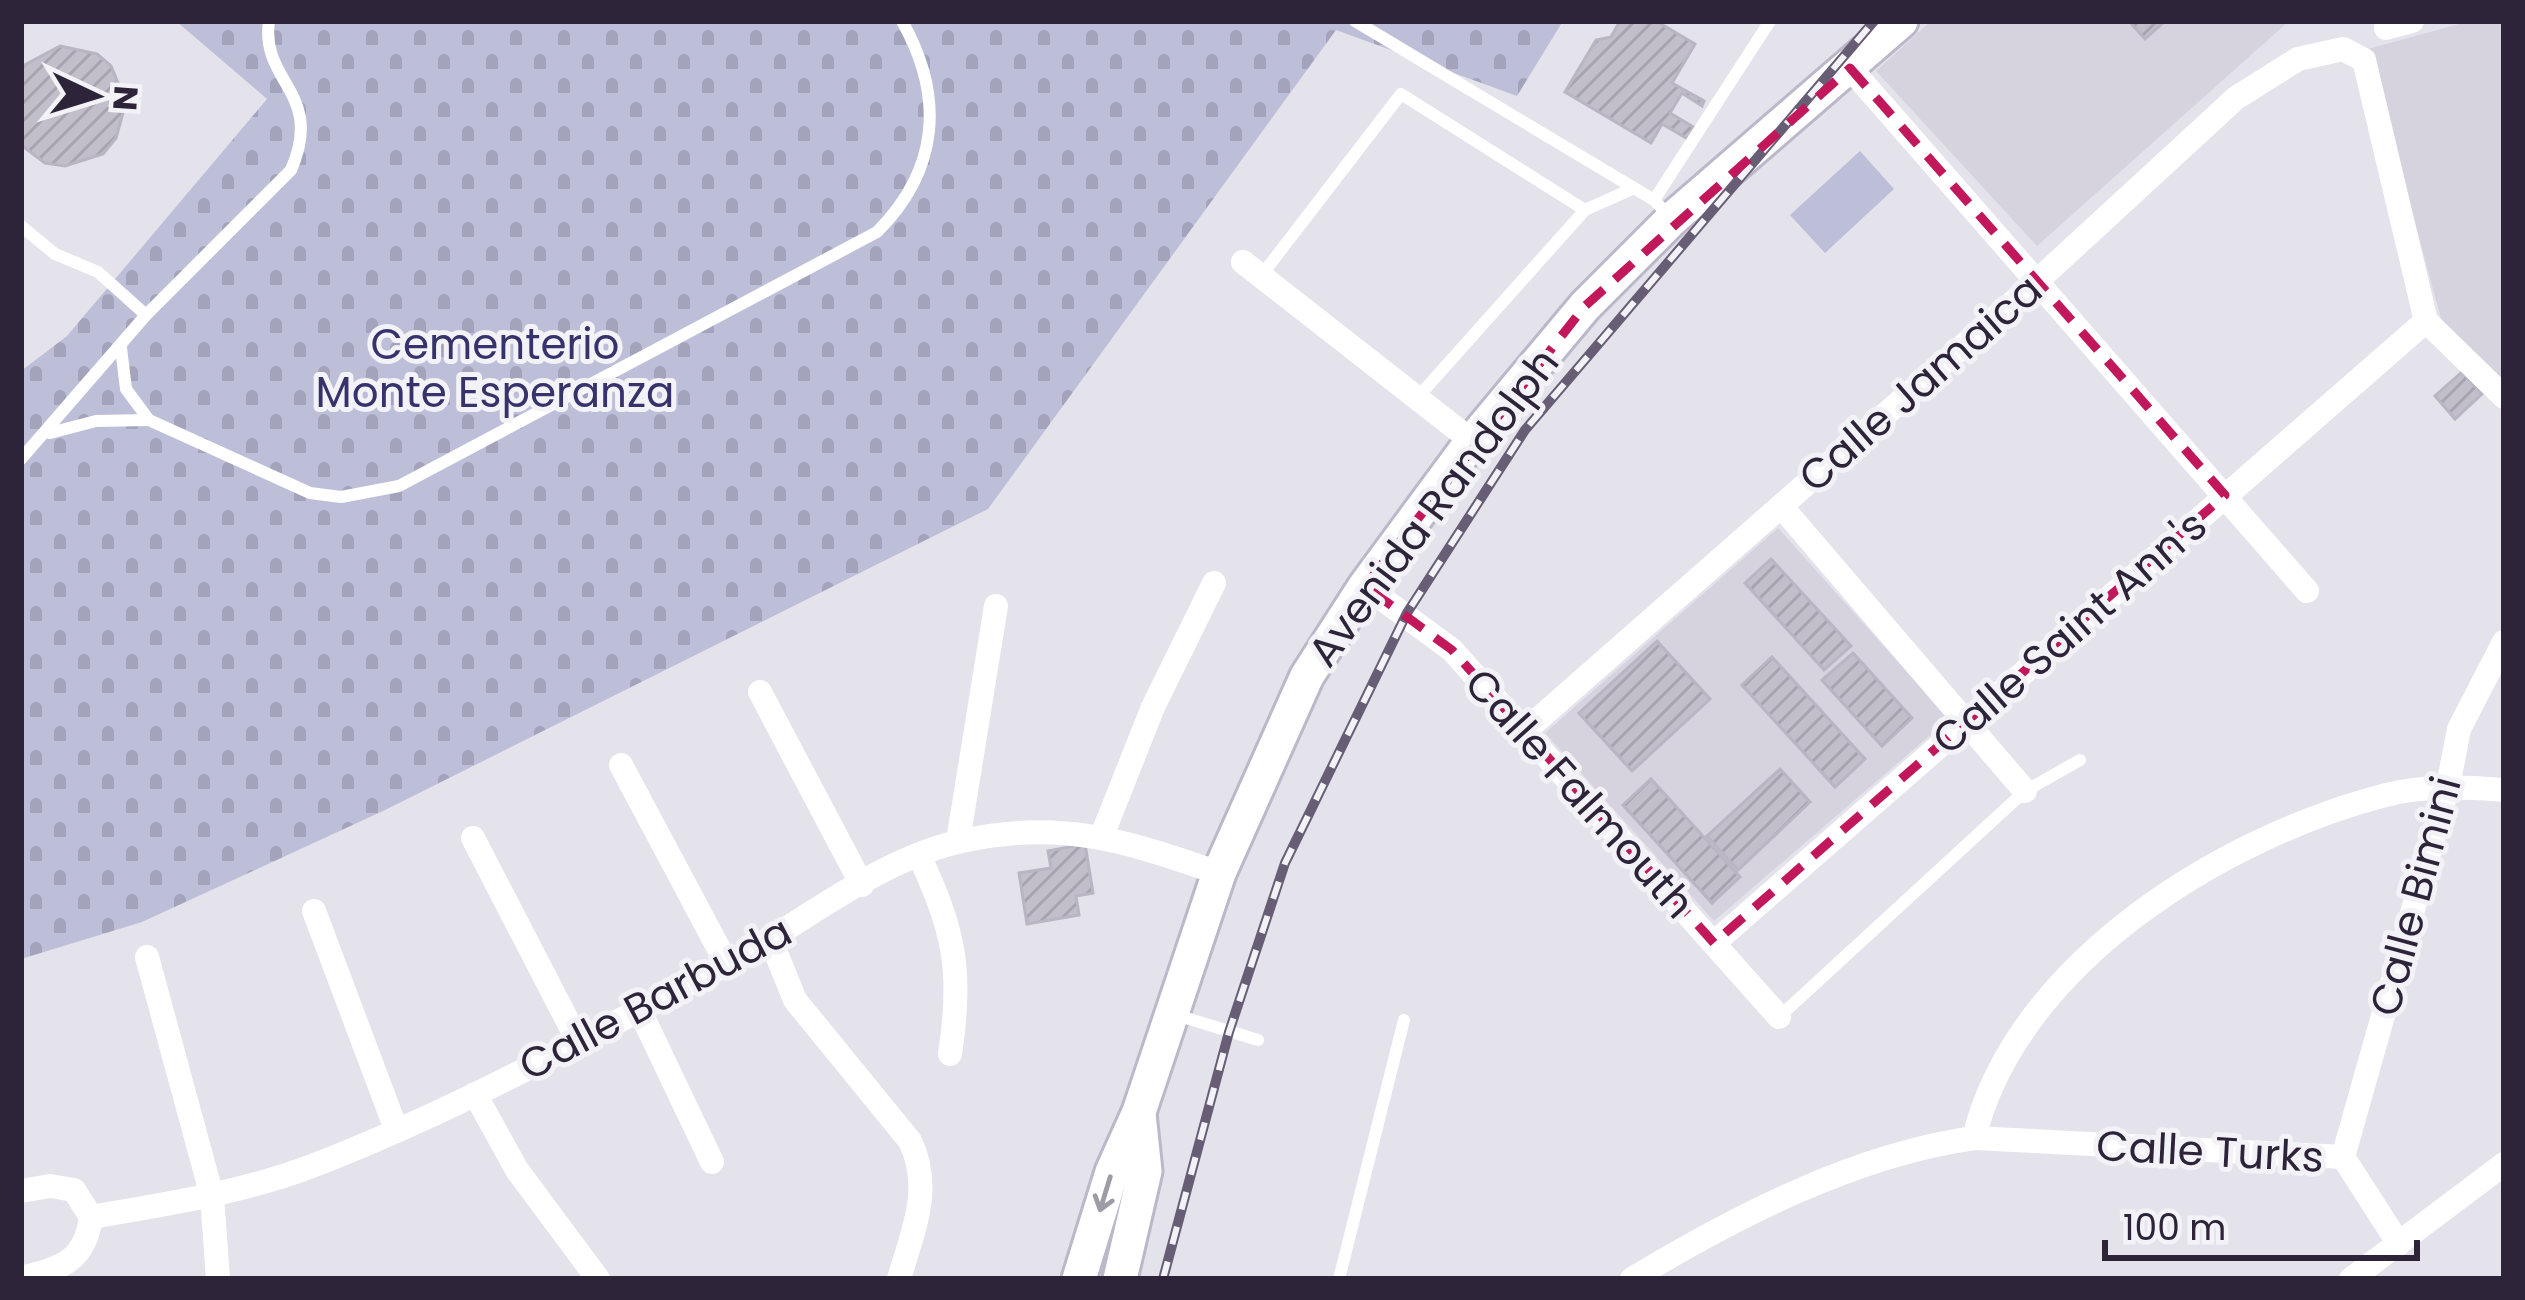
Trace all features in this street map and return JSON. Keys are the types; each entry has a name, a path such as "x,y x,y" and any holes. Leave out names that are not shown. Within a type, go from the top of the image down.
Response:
{"main road":[{"name":"Avenida Randolph","path":"1079,1279 1112,1172 1139,1112 1219,873 1307,676 1365,586 1472,441 1663,209 1850,68 1901,21"},
{"name":"Avenida Randolph","path":"1120,1279 1145,1171 1139,1112"}],"street":[{"path":"2386,28 2412,21"},
{"name":"Calle Jamaica","path":"1526,730 2035,283 2236,98 2299,59 2343,50 2364,60 2426,322"},
{"path":"1850,68 2307,591"},
{"path":"1252,269 1472,441"},
{"path":"2426,322 2504,398"},
{"name":"Calle Saint Ann's","path":"1714,943 2426,322"},
{"path":"1780,506 2025,790"},
{"path":"1103,833 1153,707 1214,583"},
{"name":"Calle Falmouth","path":"1365,586 1452,650 1779,1017"},
{"path":"958,842 997,606"},
{"name":"Calle Bimini","path":"2343,1157 2448,786 2458,729 2504,642"},
{"path":"760,692 862,885"},
{"path":"621,765 727,964"},
{"path":"1974,1138 1984,1096 2012,1045 2062,984 2131,921 2188,879 2264,836 2388,794 2448,786 2504,790"},
{"name":"Calle Barbuda","path":"91,1217 212,1196 312,1166 475,1094 727,964 919,855 958,842 1034,832 1103,833 1219,873"},
{"path":"473,838 578,1041"},
{"path":"919,855 955,946 959,980 950,1054"},
{"path":"314,911 395,1130"},
{"path":"770,938 795,1000 910,1142 921,1166 924,1190 899,1279"},
{"path":"148,957 212,1196 218,1279"},
{"path":"639,1009 712,1162"},
{"path":"475,1094 517,1170 598,1279"},
{"name":"Calle Turks","path":"1632,1279 1816,1186 1902,1154 1974,1138 2343,1157 2399,1244"},
{"path":"2351,1279 2504,1164"},
{"path":"21,1191 50,1186 74,1190 91,1217 83,1252 67,1266 21,1278"}],"lane":[{"path":"21,459 146,315 291,170 301,147 303,121 296,96 273,59 268,21"},
{"path":"46,434 96,421 149,420 310,493 372,495 399,486 850,250 899,209 928,150 929,84 902,21"},
{"path":"1355,21 1663,209 1770,21"},
{"path":"1252,269 1401,94 1585,210"},
{"path":"1417,398 1585,210 1634,188"},
{"path":"21,226 56,254 98,272 146,315"},
{"path":"121,348 126,389 149,420"},
{"path":"1779,1017 2025,790 2080,760"},
{"path":"1172,1013 1258,1040"},
{"path":"1339,1279 1404,1020"}],"highlighted area":[{"path":"1850,68 2225,495 1714,943 1452,650 1365,586 1585,306"}],"shaded area":[{"path":"1931,21 2289,21 2037,246 1876,71"},
{"path":"2470,21 2504,21 2504,381 2443,326 2368,49"},
{"path":"1778,528 1949,719 1714,921 1545,733"}],"green space":[{"name":"Cementerio Monte Esperanza","path":"176,21 1563,21 1517,96 1336,30 988,509 383,811 142,922 21,959 21,371 67,336 267,99"},
{"path":"1860,151 1894,189 1825,253 1790,215"}],"building":[{"path":"1620,21 1656,21 1695,44 1672,83 1704,101 1702,106 1682,93 1670,113 1695,128 1688,139 1662,124 1651,143 1565,92 1596,40 1611,37"},
{"path":"2129,21 2165,21 2145,39"},
{"path":"60,46 97,54 111,66 126,102 116,138 103,154 65,166 45,163 21,145 21,67"},
{"path":"2462,372 2482,394 2455,419 2435,396"},
{"path":"1771,559 1851,646 1824,670 1745,583"},
{"path":"1657,641 1710,699 1632,771 1579,713"},
{"path":"1853,653 1912,718 1882,746 1822,680"},
{"path":"1772,657 1865,759 1835,787 1742,685"},
{"path":"1780,769 1810,802 1738,870 1707,836"},
{"path":"1651,779 1740,877 1712,903 1623,805"},
{"path":"1085,844 1093,893 1076,896 1079,915 1027,924 1019,873 1051,868 1048,851"}],"railway":[{"path":"1163,1279 1229,1032 1285,863 1407,613 1525,430 1874,21"}]}
